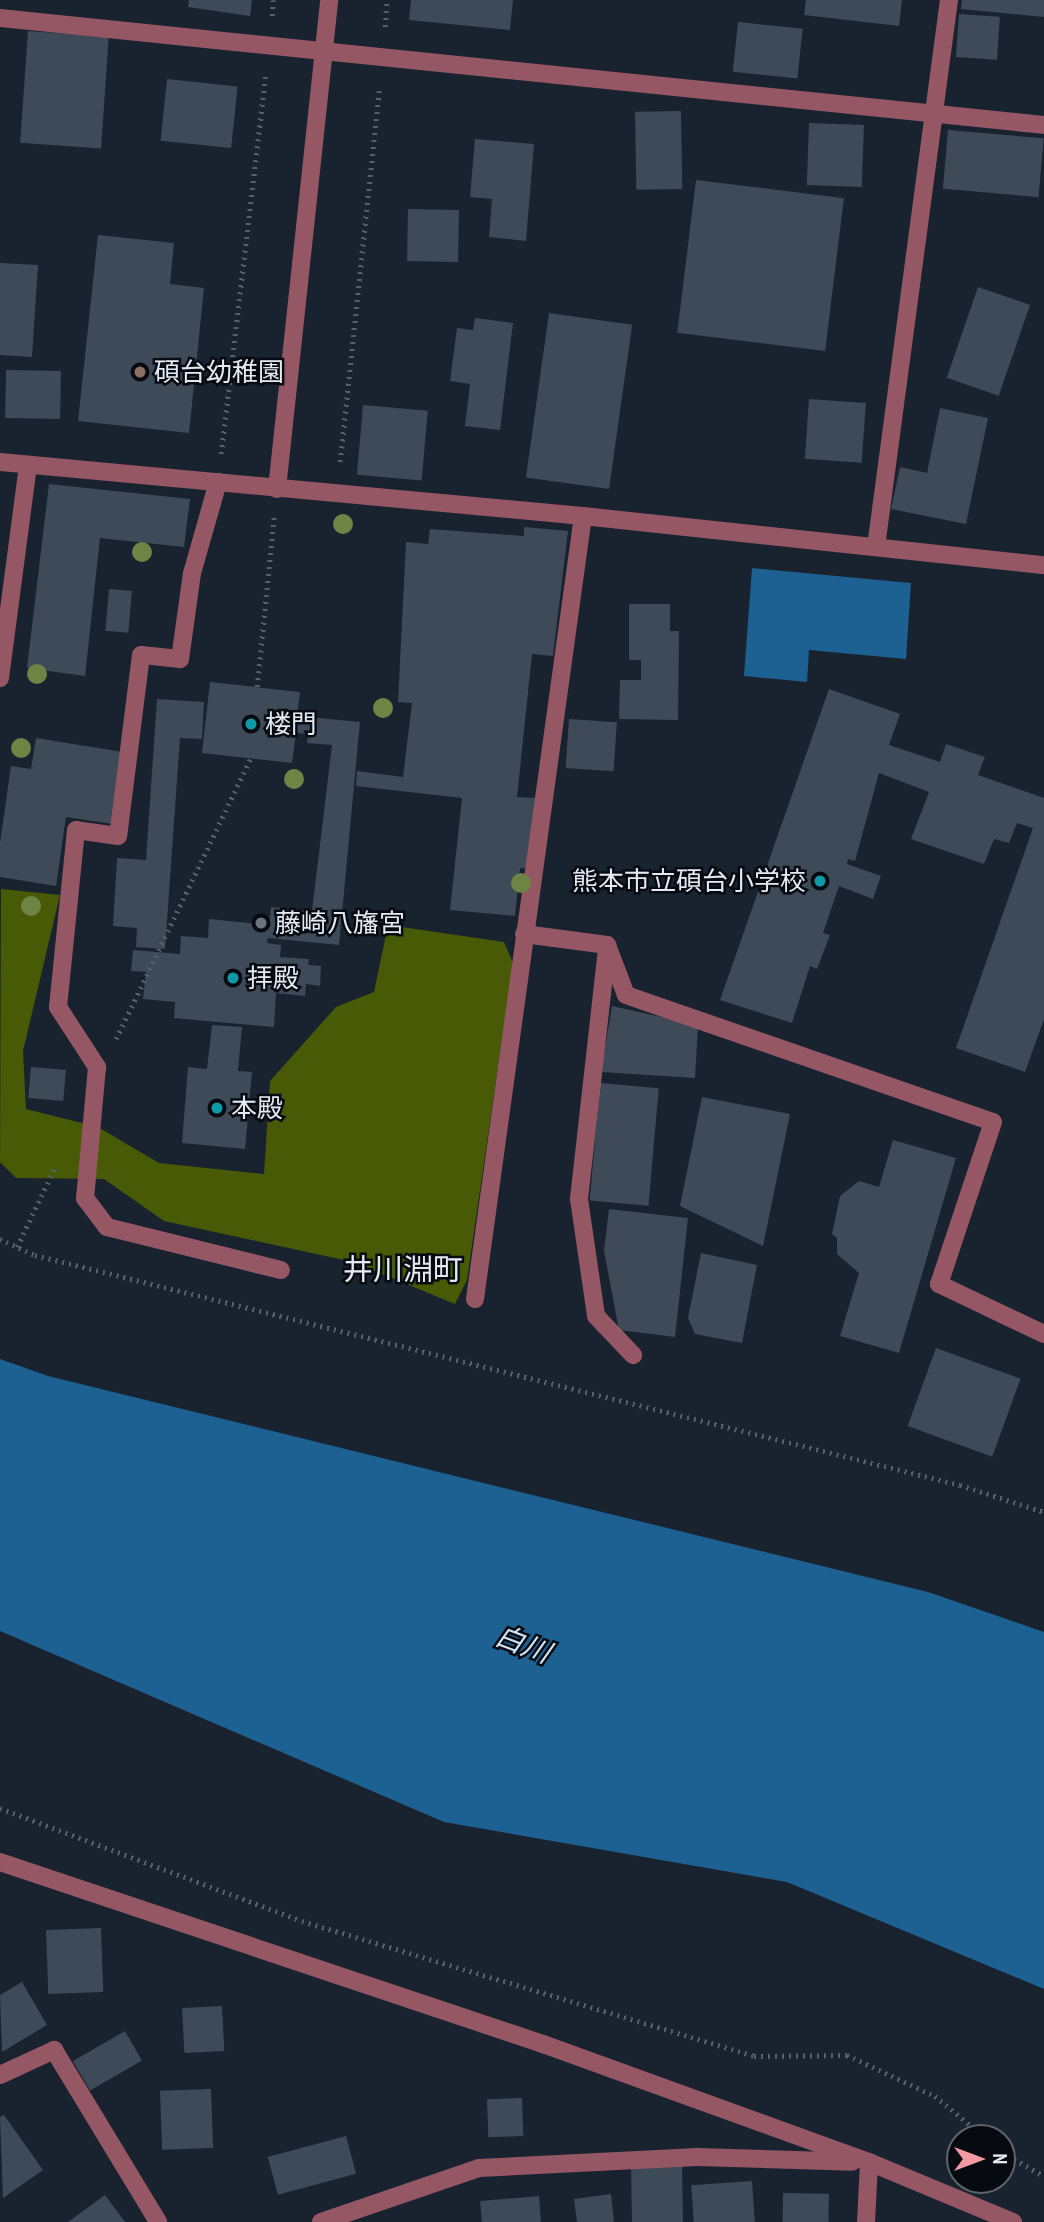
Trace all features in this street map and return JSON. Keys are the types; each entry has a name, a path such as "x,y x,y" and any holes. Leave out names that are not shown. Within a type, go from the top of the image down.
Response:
{"street":[{"path":"277,489 329,0"},
{"path":"876,548 936,114 949,0"},
{"path":"0,18 1044,125"},
{"path":"0,463 583,516 1044,565"},
{"path":"0,678 29,465"},
{"path":"218,482 192,573 180,659 141,655 118,836 76,830 58,1007 97,1068 85,1198 107,1227 281,1270"},
{"path":"475,1299 583,516"},
{"path":"524,934 607,945"},
{"path":"607,945 626,995 993,1122 939,1284 1044,1334"},
{"path":"607,945 579,1199 596,1316 633,1354"},
{"path":"0,1861 530,2039 869,2162 1013,2222"},
{"path":"0,2075 54,2050 158,2222"},
{"path":"321,2222 479,2168 697,2157 869,2162"},
{"path":"866,2222 869,2162"}],"path":[{"path":"218,482 273,0"},
{"path":"337,494 387,0"},
{"path":"257,687 274,526"},
{"path":"113,1046 250,759"},
{"path":"17,1247 59,1159"},
{"path":"0,1239 17,1247 960,1485 1044,1512"},
{"path":"0,1808 302,1922 754,2056 847,2055 935,2096 969,2124"},
{"path":"1016,2160 1044,2176"}],"green space":[{"path":"1,889 60,895 23,1051 26,1109 98,1127 159,1163 264,1174 270,1081 336,1007 374,992 388,925 504,942 513,963 467,1280 455,1304 353,1262 164,1221 104,1179 16,1178 0,1162"}],"water":[{"path":"752,568 911,583 906,659 809,650 807,682 744,676"},
{"name":"白川","path":"0,1359 48,1376 928,1592 1044,1632 1044,1989 787,1882 444,1822 0,1631"}],"building":[{"path":"189,0 252,0 250,16 188,7"},
{"path":"411,0 513,0 510,30 409,20"},
{"path":"806,0 902,0 899,26 804,15"},
{"path":"962,0 1044,0 1044,17 961,9"},
{"path":"959,14 1000,17 997,60 956,57"},
{"path":"738,22 803,29 797,79 733,72"},
{"path":"28,31 109,37 101,148 20,143"},
{"path":"167,79 238,86 231,148 161,141"},
{"path":"681,111 682,189 636,190 635,112"},
{"path":"809,123 864,125 862,187 807,185"},
{"path":"948,130 1044,138 1038,197 943,189"},
{"path":"475,139 534,144 526,241 489,237 492,199 470,197"},
{"path":"696,180 844,198 825,351 677,333"},
{"path":"408,209 459,210 458,262 407,261"},
{"path":"98,235 174,243 170,284 204,288 189,433 78,421"},
{"path":"0,263 38,265 32,357 0,355"},
{"path":"978,287 1030,305 999,396 947,378"},
{"path":"549,313 632,325 609,489 526,477"},
{"path":"475,318 513,323 500,430 465,426 470,384 450,381 457,328 473,330"},
{"path":"6,370 61,371 60,419 5,418"},
{"path":"809,399 866,403 862,463 805,459"},
{"path":"363,405 428,411 422,480 357,475"},
{"path":"940,408 988,418 966,524 891,509 900,467 927,473"},
{"path":"49,484 190,499 184,547 100,538 85,676 27,668"},
{"path":"524,527 568,531 553,656 532,654 517,797 537,798 527,869 520,868 515,916 450,910 462,798 356,786 357,771 403,777 412,703 398,702 406,542 428,544 430,529 524,536"},
{"path":"109,589 132,591 128,633 105,631"},
{"path":"629,604 670,604 670,631 679,631 678,720 619,719 620,680 641,680 641,660 629,660"},
{"path":"210,682 300,692 297,716 360,722 339,945 268,938 267,943 281,945 280,957 309,959 308,965 321,966 320,986 306,984 305,996 276,993 274,1027 174,1018 175,1002 143,999 146,972 131,971 133,950 180,954 181,936 208,938 209,919 269,925 271,907 312,911 332,745 307,743 308,734 296,733 292,763 202,753"},
{"name":"熊本市立碩台小学校","path":"829,689 900,714 889,745 940,762 946,744 985,757 978,775 1044,798 1044,1019 1025,1072 956,1048 1033,828 1017,823 1009,843 994,839 984,864 911,839 929,792 879,773 855,861 848,859 847,864 881,876 873,899 839,886 823,933 830,935 817,969 810,966 792,1023 720,1000"},
{"path":"157,699 204,702 202,739 180,738 165,949 136,947 137,928 113,926 117,858 146,860"},
{"path":"569,719 617,722 613,771 566,768"},
{"path":"36,738 123,752 113,824 66,817 56,886 0,877 0,843 11,766 31,769"},
{"path":"612,1006 698,1025 695,1078 601,1072"},
{"name":"本殿","path":"212,1025 242,1027 238,1071 252,1072 245,1149 182,1143 188,1067 207,1069"},
{"path":"31,1067 66,1070 63,1101 28,1098"},
{"path":"600,1083 659,1088 648,1206 590,1201"},
{"path":"702,1097 790,1114 763,1246 680,1206"},
{"path":"893,1140 956,1158 899,1353 840,1336 859,1273 837,1254 837,1238 832,1234 840,1196 859,1181 879,1187"},
{"path":"609,1209 688,1218 675,1337 619,1330 604,1251"},
{"path":"701,1253 757,1265 742,1343 695,1334 688,1318"},
{"path":"936,1348 1021,1379 992,1457 908,1426"},
{"path":"101,1928 103,1992 48,1994 46,1930"},
{"path":"22,1982 47,2025 2,2052 0,1995"},
{"path":"222,2006 224,2051 184,2053 182,2008"},
{"path":"125,2031 142,2060 90,2090 73,2061"},
{"path":"211,2089 213,2148 162,2150 160,2091"},
{"path":"522,2098 523,2136 488,2137 487,2099"},
{"path":"4,2115 43,2170 3,2198 0,2117"},
{"path":"346,2136 356,2174 278,2195 268,2157"},
{"path":"682,2164 683,2222 632,2222 631,2165"},
{"path":"752,2181 755,2222 694,2222 691,2185"},
{"path":"783,2193 829,2194 829,2222 782,2222"},
{"path":"611,2194 614,2222 577,2222 574,2199"},
{"path":"105,2195 125,2222 68,2222"},
{"path":"539,2196 541,2222 482,2222 480,2201"}],"place":[{"name":"碩台幼稚園","path":"140,372"},
{"name":"楼門","path":"251,724"},
{"name":"熊本市立碩台小学校","path":"820,881"},
{"name":"藤崎八旛宮","path":"261,923"},
{"name":"拝殿","path":"233,978"},
{"name":"本殿","path":"217,1108"}],"district":[{"name":"井川淵町","path":"403,1269"}]}
